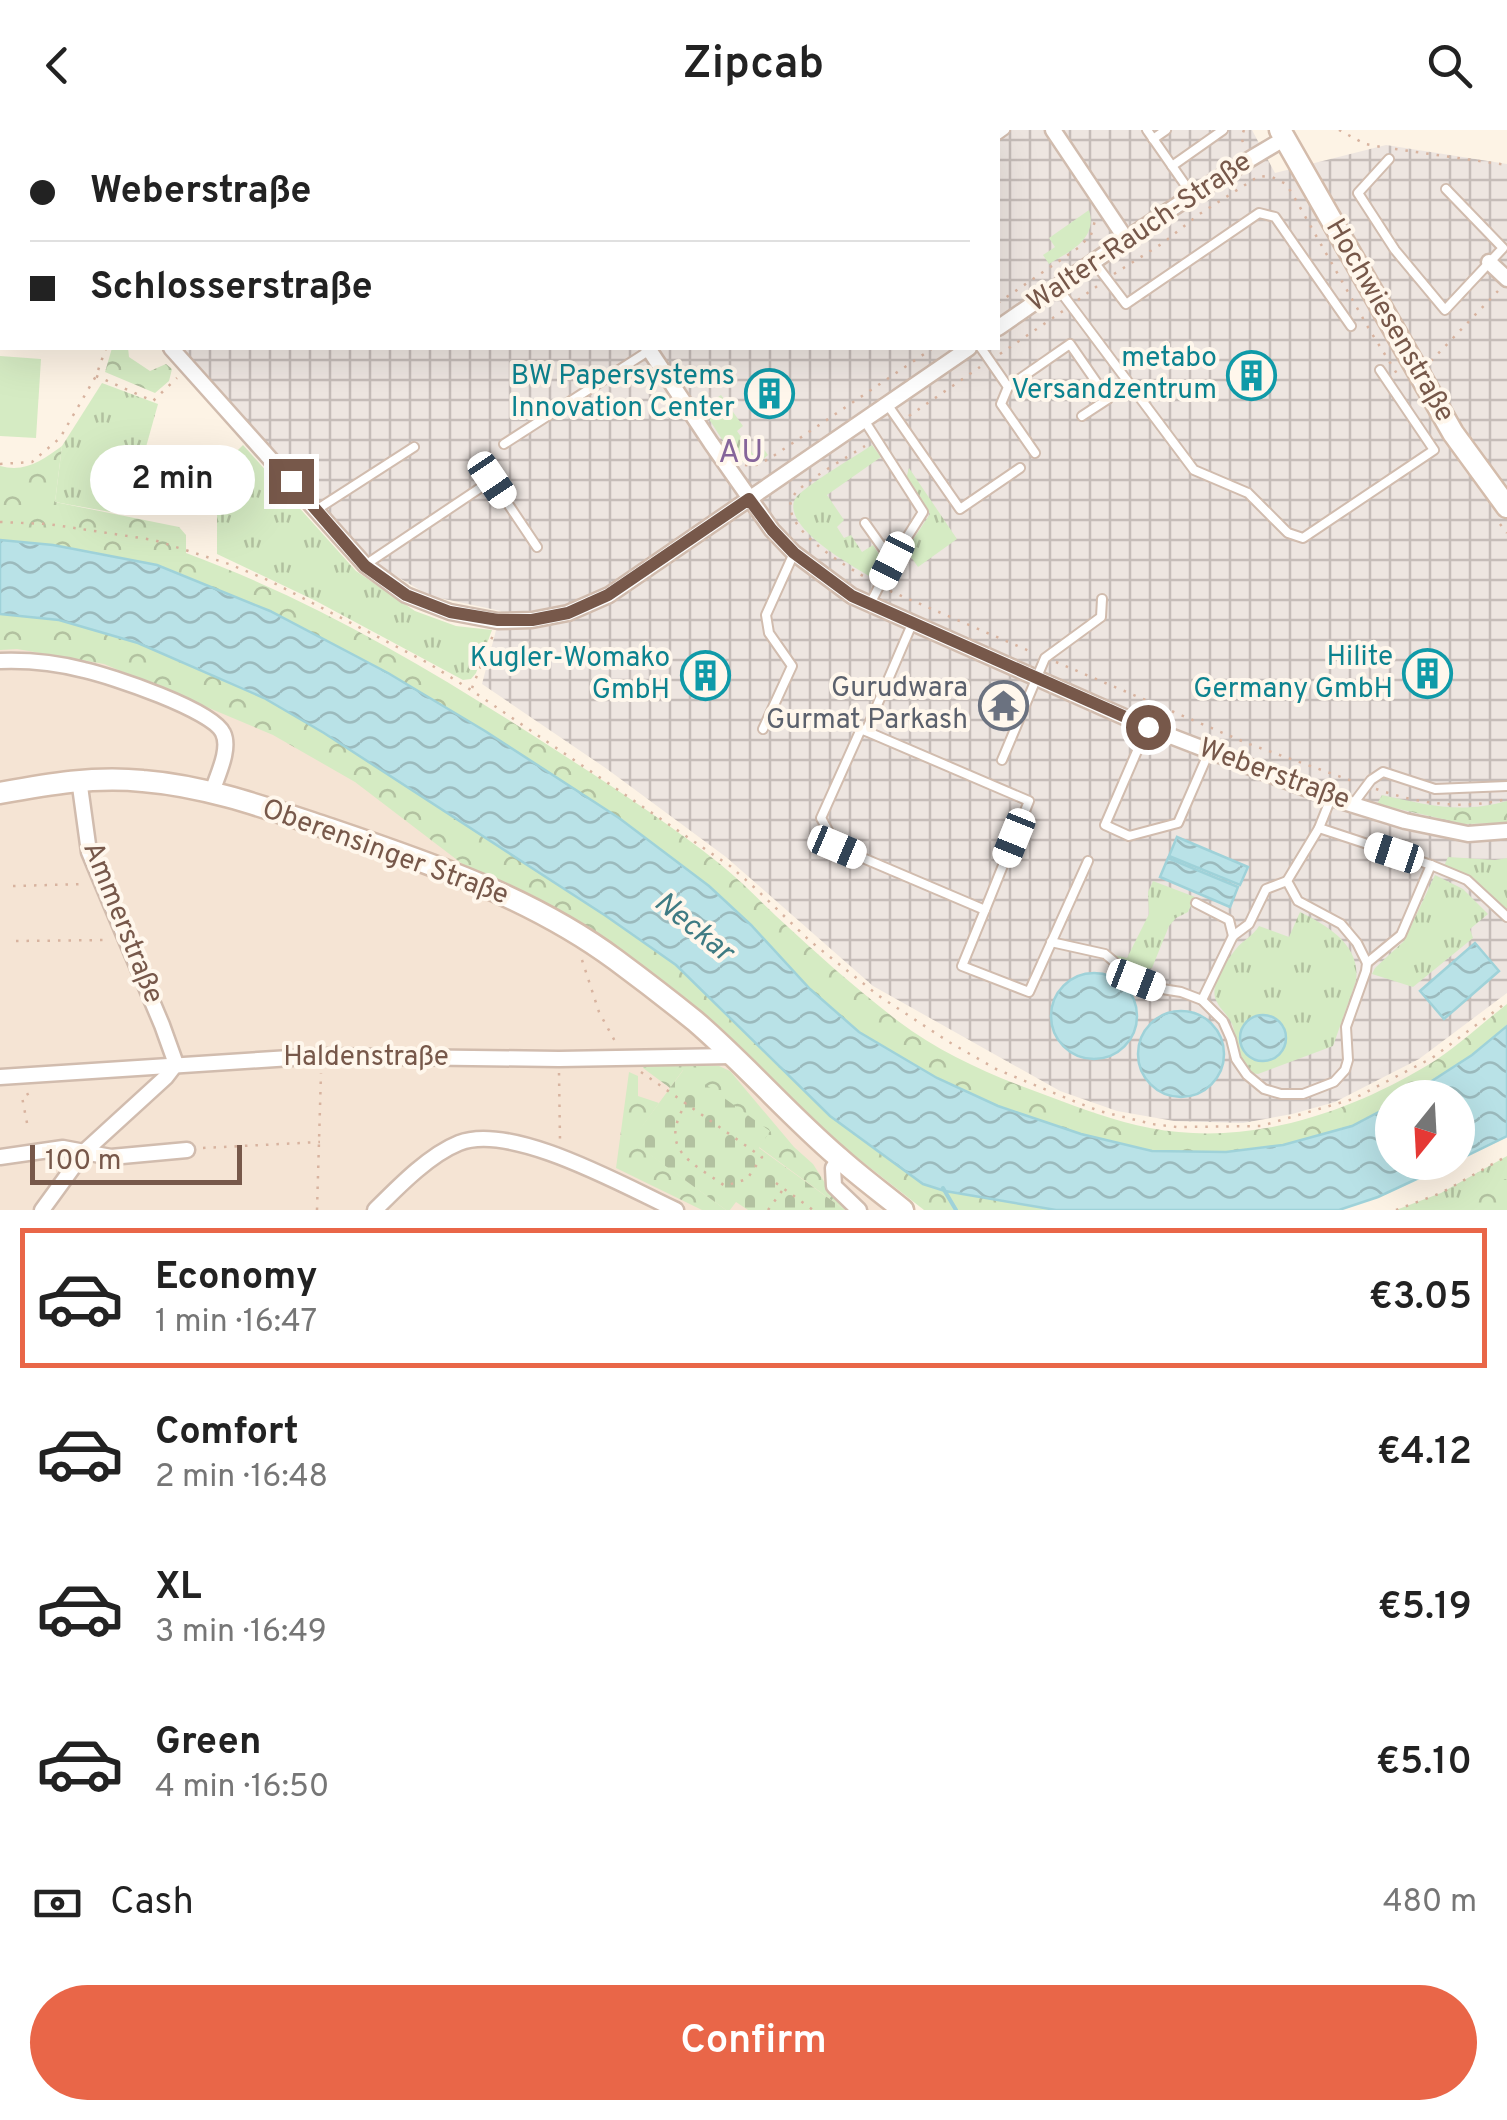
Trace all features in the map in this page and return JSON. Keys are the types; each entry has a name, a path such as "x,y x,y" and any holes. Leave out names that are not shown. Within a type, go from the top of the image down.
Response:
{"street":[{"path":"1057,132 1126,240"},
{"name":"Walter-Rauch-Straße","path":"1000,327 1282,135"},
{"name":"Hochwiesenstraße","path":"1282,135 1454,434 1507,507"},
{"path":"1489,262 1507,280"},
{"path":"173,350 365,566 406,595 450,612 498,620 532,620 568,613 608,595 966,350"},
{"name":"Weberstraße","path":"650,350 772,530 794,553 852,596 1148,727 1331,798 1405,821 1468,834 1507,830"},
{"path":"0,661 19,660 84,670 152,693 216,722 226,740 212,792"},
{"name":"Oberensinger Straße","path":"0,793 79,779 145,781 212,792 404,855 515,900 614,958 696,1022 784,1109 903,1210"},
{"name":"Ammerstraße","path":"79,779 89,852 176,1064"},
{"name":"Haldenstraße","path":"0,1076 321,1056 732,1056"},
{"path":"42,1210 86,1151 176,1064"},
{"path":"375,1210 402,1183 443,1152 466,1140 492,1138 560,1157 676,1210"},
{"path":"0,1157 63,1148 111,1157 187,1150"},
{"path":"839,1158 833,1168 834,1186 859,1210"}],"lane":[{"path":"1147,130 1193,196"},
{"path":"1153,139 1166,130"},
{"path":"1172,166 1223,130"},
{"path":"1390,159 1358,194 1395,250 1445,310 1502,248 1446,189"},
{"path":"1094,262 1126,304 1260,214 1274,217 1350,326"},
{"path":"1057,287 1194,470 1248,494 1288,533 1302,538 1434,450 1380,370"},
{"path":"1035,452 1001,404 1008,387 1070,344 1108,398 1082,416"},
{"path":"504,444 647,350"},
{"path":"981,350 1008,387"},
{"path":"887,404 960,509 1020,468"},
{"path":"864,420 923,512 869,605"},
{"path":"316,510 414,448"},
{"path":"365,566 492,480 537,547"},
{"path":"865,524 892,561"},
{"path":"763,729 792,666 769,633 766,615 794,553"},
{"path":"1002,760 1045,658 1101,617 1102,599"},
{"path":"866,731 912,624"},
{"path":"1148,727 1105,825 1128,836 1178,822 1209,752"},
{"path":"984,910 837,847 821,818 861,729 1029,801 962,966 1030,992 1088,861"},
{"path":"1353,804 1383,772 1435,789 1507,786"},
{"path":"1202,1000 1234,936 1249,924 1266,888 1288,882 1320,828 1331,798"},
{"path":"1320,828 1467,880 1507,918"},
{"path":"1367,963 1401,935 1431,865"},
{"path":"1050,942 1105,954 1136,980 1202,1000 1222,1021 1247,1076 1264,1089 1302,1094 1334,1082 1346,1070 1346,1027 1367,963 1341,924 1298,901 1288,882"},
{"path":"1196,904 1229,920 1234,936"}],"path":[{"path":"1339,130 1364,144 1507,165"},
{"path":"900,422 1163,243 1198,214 1259,176"},
{"path":"1000,302 1085,242 1101,202"},
{"path":"1430,362 1507,280"},
{"path":"0,464 32,462 60,438 96,376 105,350"},
{"path":"737,461 754,466 770,459 929,350"},
{"path":"96,376 153,401 190,367"},
{"path":"876,438 798,490 790,505 792,519 834,558 880,586 1249,744 1366,786 1445,806 1507,799"},
{"path":"0,522 48,524 154,540 228,564 298,595 428,663 730,866 810,941 878,996 996,1069 1099,1111 1177,1127 1261,1126 1353,1099 1432,1058 1507,1002"},
{"path":"472,690 498,620"},
{"path":"13,886 102,883"},
{"path":"16,941 127,939"},
{"path":"582,960 599,1012 621,1058 686,1102 762,1156 747,1179 725,1186 680,1154 674,1136 686,1102"},
{"path":"318,1210 321,1056"},
{"path":"559,1059 560,1157"},
{"path":"27,1123 22,1097 40,1088 45,1074"},
{"path":"187,1150 320,1142"},
{"path":"1396,1210 1441,1194 1507,1156"},
{"path":"776,1183 805,1208 813,1210"},
{"path":"768,1210 784,1189"}],"shaded area":[{"path":"1000,130 1252,130 1275,173 1386,145 1507,164 1507,993 1419,1059 1335,1102 1243,1123 1174,1121 1117,1111 1060,1091 873,986 726,857 482,684 501,611 430,596 374,563 182,350 1000,350"},
{"path":"0,644 106,663 276,733 359,780 595,953 707,1043 820,1158 888,1210 0,1210"}],"green space":[{"path":"1089,210 1090,229 1086,236 1049,264 1043,255 1055,247 1049,238"},
{"path":"111,350 128,350 129,357 150,371 166,364 172,369 169,381 155,393 105,372"},
{"path":"0,356 41,359 36,438 0,436"},
{"path":"102,383 158,404 127,515 55,502 62,446"},
{"path":"721,395 743,426 737,431 753,454 763,448 768,455 760,461 748,464 740,460 702,408"},
{"path":"243,445 356,571 415,611 456,626 492,630 471,679 463,680 316,601 217,554 217,471"},
{"path":"872,445 881,457 827,495 844,520 837,527 844,538 851,535 862,552 873,545 882,559 873,578 822,545 799,522 794,510 800,494"},
{"path":"62,446 55,502 179,527 186,535 186,553 278,591 366,636 607,783 735,876 836,970 898,1021 951,1055 1009,1081 1150,1128 1186,1133 1259,1129 1295,1122 1375,1093 1375,1114 1352,1126 1283,1145 1226,1152 1152,1151 1081,1134 998,1106 937,1078 859,1032 810,989 709,886 619,818 388,673 270,611 53,545 0,540 0,466 26,466"},
{"path":"909,468 957,539 918,567 906,550 930,514 906,479"},
{"path":"0,614 59,620 138,643 264,698 324,733 676,965 830,1116 945,1191 1056,1210 924,1210 837,1142 715,1026 469,869 355,782 273,735 104,664 17,649 0,650"},
{"path":"1382,795 1459,807 1507,801 1507,823 1464,824 1377,804"},
{"path":"1448,857 1507,858 1507,914 1471,879 1444,866"},
{"path":"1435,875 1463,889 1488,914 1470,929 1473,938 1413,987 1372,974 1404,941"},
{"path":"1153,881 1195,897 1188,912 1169,926 1152,968 1138,978 1114,955 1127,958 1149,914 1148,892"},
{"path":"1300,912 1331,930 1348,947 1356,981 1333,1046 1258,1074 1250,1073 1232,1023 1216,1000 1217,981 1232,954 1259,926 1289,937"},
{"path":"1507,1004 1507,1026 1434,1080 1401,1080 1458,1044"},
{"path":"644,1065 719,1066 730,1071 849,1210 759,1147 769,1131 683,1070 670,1088"},
{"path":"684,1069 770,1131 759,1148 845,1210 748,1210 736,1202 726,1210 631,1141"},
{"path":"629,1072 638,1076 638,1096 659,1103 632,1141 726,1210 702,1210 616,1168"},
{"path":"1507,1156 1507,1210 1396,1210 1464,1180 1475,1180 1475,1174"},
{"path":"1507,1179 1507,1210 1434,1210 1487,1182"}],"water":[{"name":"Neckar","path":"0,540 53,545 157,565 270,611 388,673 619,818 709,886 810,989 859,1032 937,1078 998,1106 1081,1134 1152,1151 1226,1152 1283,1145 1352,1126 1375,1114 1375,1180 1414,1180 1339,1210 1056,1210 923,1184 830,1116 676,965 324,733 264,698 138,643 59,620 0,614"},
{"path":"1177,837 1248,867 1240,885 1169,856"},
{"path":"1168,858 1238,887 1230,907 1160,877"},
{"path":"1475,943 1499,971 1444,1019 1420,991"},
{"path":"1094,973 1118,980 1130,992 1137,1016 1130,1040 1118,1052 1094,1059 1070,1052 1058,1040 1051,1016 1058,992 1070,980"},
{"path":"1181,1011 1205,1018 1217,1030 1224,1054 1217,1078 1205,1090 1181,1097 1157,1090 1145,1078 1138,1054 1145,1030 1157,1018"},
{"path":"1263,1015 1279,1022 1286,1038 1279,1054 1263,1061 1247,1054 1240,1038 1247,1022"},
{"path":"1507,1026 1507,1136 1475,1152 1475,1080 1433,1080"}],"waterway":[{"path":"943,1188 956,1210"}],"place":[{"name":"metabo Versandzentrum","path":"1252,375"},
{"name":"BW Papersystems Innovation Center","path":"770,393"},
{"name":"Hilite Germany GmbH","path":"1428,674"},
{"name":"Kugler-Womako GmbH","path":"705,675"},
{"name":"Gurudwara Gurmat Parkash","path":"1003,705"}],"district":[{"name":"AU","path":"742,454"}],"route":[{"path":"291,481 365,566 406,595 450,612 498,620 532,620 568,613 608,595 749,499 794,553 852,596 1148,727"}]}
